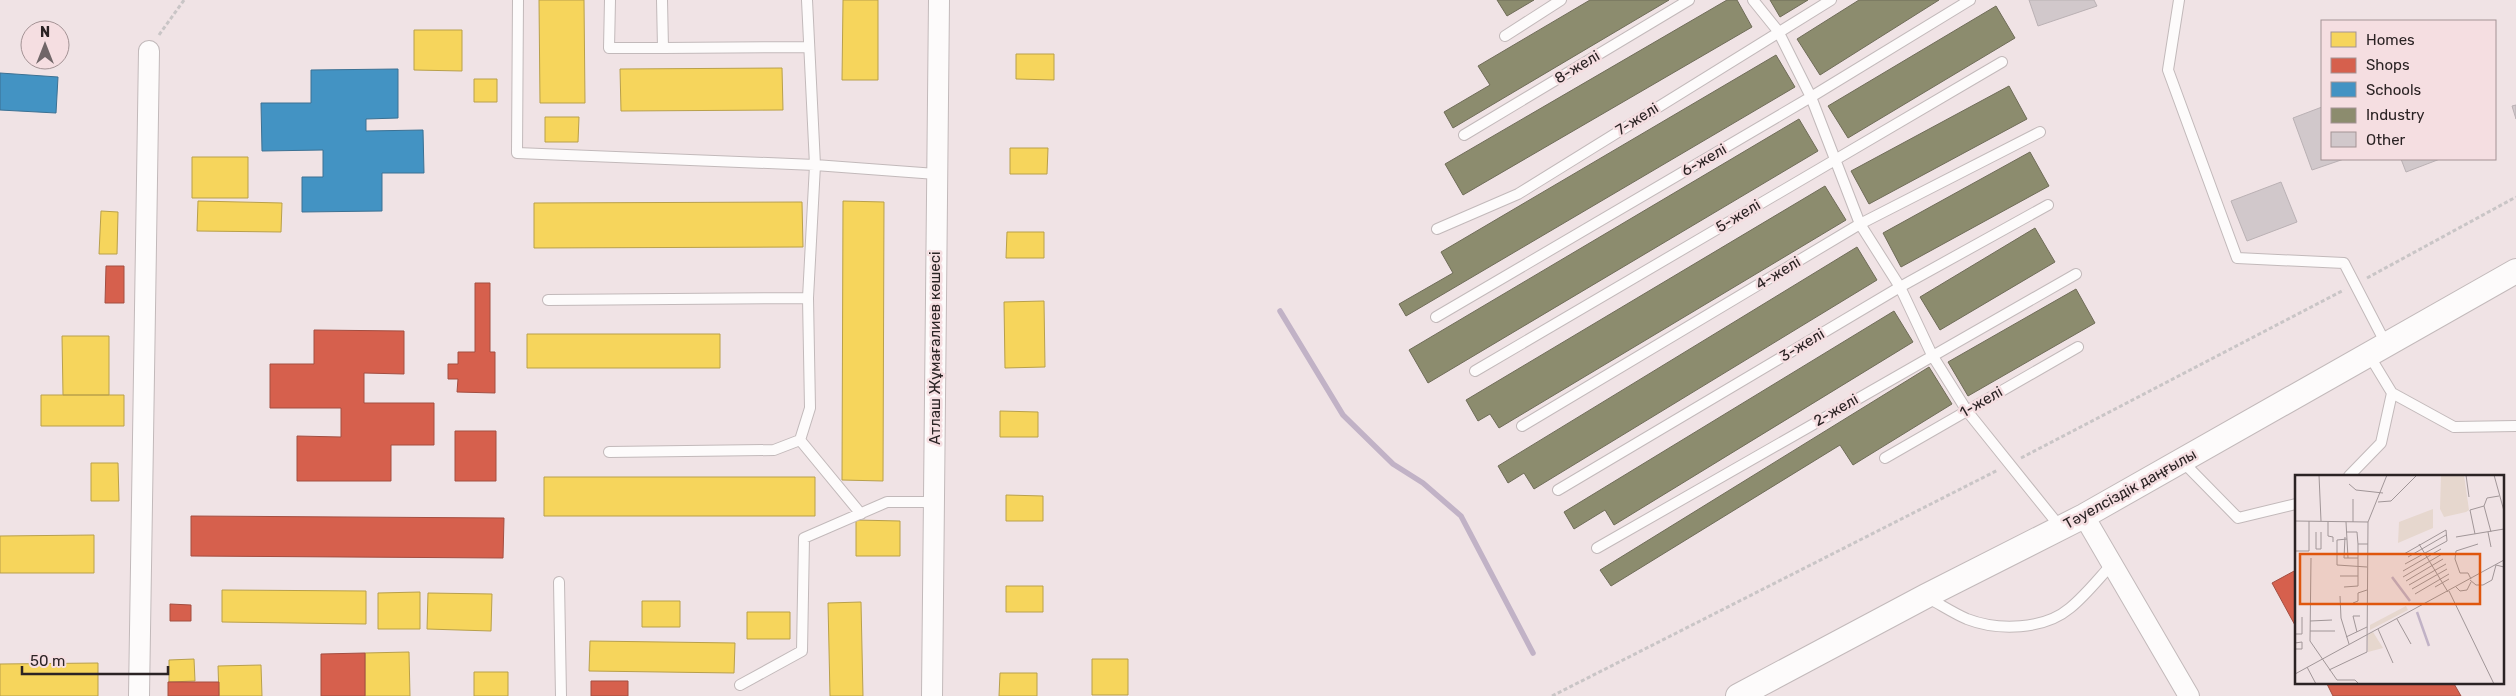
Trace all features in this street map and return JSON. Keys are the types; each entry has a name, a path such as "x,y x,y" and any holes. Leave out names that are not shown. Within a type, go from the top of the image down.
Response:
{"street":[{"name":"Атлаш Жұмағалиев көшесі","path":"932,696 939,0"},
{"path":"139,696 149,50"},
{"name":"Тәуелсіздік даңғылы","path":"1738,696 1926,596 2084,516 2516,271"},
{"path":"2084,516 2189,696"}],"lane":[{"path":"518,0 517,153 814,165 936,174"},
{"path":"610,0 609,48 809,47"},
{"path":"662,0 663,48"},
{"path":"800,440 810,408 808,298 814,165 807,0"},
{"path":"1505,36 1562,0"},
{"name":"8-желі","path":"1464,135 1689,0"},
{"path":"1752,0 1778,31 1811,97 1833,159 1860,224 1900,287 1932,354 1967,411 2061,528"},
{"name":"7-желі","path":"1438,229 1518,194 1778,31 1831,0"},
{"name":"6-желі","path":"1436,317 1811,97 1970,0"},
{"path":"2179,0 2168,70 2237,258 2344,263 2355,285 2392,393 2381,443 2350,475"},
{"name":"5-желі","path":"1475,371 1833,159 2002,62"},
{"name":"4-желі","path":"1522,426 1860,224 2040,132"},
{"name":"3-желі","path":"1558,490 1900,287 2048,205"},
{"name":"2-желі","path":"1598,548 1932,354 2076,274"},
{"path":"548,300 808,298"},
{"name":"1-желі","path":"1885,458 2078,347"},
{"path":"2392,393 2454,427 2516,426"},
{"path":"609,452 774,450 800,440"},
{"path":"800,440 861,514"},
{"path":"2182,460 2238,518 2295,504"},
{"path":"740,685 802,651 804,538 887,502 934,502"},
{"path":"1926,596 1968,619 1993,625 2030,626 2049,621 2070,609 2113,563"},
{"path":"559,582 561,696"}],"path":[{"path":"149,50 184,0"},
{"path":"1552,696 2010,464 2355,285 2516,197"}],"building: Homes":[{"path":"539,0 584,0 585,103 540,103"},
{"path":"843,0 878,0 878,80 842,80"},
{"path":"414,30 462,30 462,71 414,70"},
{"path":"1016,54 1054,54 1054,80 1016,79"},
{"path":"782,68 783,110 621,111 620,69"},
{"path":"474,79 497,79 497,102 474,102"},
{"path":"545,117 579,117 578,142 545,142"},
{"path":"1010,148 1048,148 1047,174 1010,174"},
{"path":"192,157 248,157 248,198 192,198"},
{"path":"198,201 282,203 281,232 197,231"},
{"path":"843,201 884,202 883,481 842,480"},
{"path":"802,202 803,247 534,248 534,203"},
{"path":"101,211 118,212 117,254 99,254"},
{"path":"1007,232 1044,232 1044,258 1006,258"},
{"path":"1044,301 1045,367 1005,368 1004,302"},
{"path":"527,334 720,334 720,368 527,368"},
{"path":"62,336 109,336 109,395 63,395"},
{"path":"41,395 124,395 124,426 41,426"},
{"path":"1000,411 1038,412 1038,437 1000,437"},
{"path":"91,463 118,463 119,501 91,501"},
{"path":"544,477 815,477 815,516 544,516"},
{"path":"1006,495 1043,496 1043,521 1006,521"},
{"path":"856,520 900,521 900,556 856,556"},
{"path":"94,535 94,573 0,573 0,536"},
{"path":"1006,586 1043,586 1043,612 1006,612"},
{"path":"222,590 366,591 366,624 222,622"},
{"path":"420,592 420,629 378,629 378,593"},
{"path":"428,593 492,594 491,631 427,629"},
{"path":"642,601 680,601 680,627 642,627"},
{"path":"861,602 863,696 830,696 828,603"},
{"path":"747,612 790,612 790,639 747,639"},
{"path":"590,641 735,643 734,673 589,671"},
{"path":"409,652 410,696 365,696 365,653"},
{"path":"194,659 195,681 169,682 169,660"},
{"path":"1092,659 1128,659 1128,695 1092,695"},
{"path":"98,663 98,696 0,696 0,664"},
{"path":"261,665 262,696 219,696 218,666"},
{"path":"474,672 508,672 508,696 474,696"},
{"path":"1000,673 1037,673 1037,696 999,696"}],"building: Shops":[{"path":"106,266 124,266 124,303 105,303"},
{"path":"475,283 490,283 490,352 495,352 495,393 457,392 458,379 448,379 448,364 458,364 458,352 475,352"},
{"path":"314,330 404,331 404,374 364,373 364,403 434,403 434,445 391,445 391,481 297,481 297,436 341,437 341,408 270,408 270,364 314,364"},
{"path":"455,431 496,431 496,481 455,481"},
{"path":"191,516 504,518 503,558 191,556"},
{"path":"2295,571 2295,625 2272,583"},
{"path":"170,604 191,605 191,621 170,621"},
{"path":"365,653 365,696 321,696 321,654"},
{"path":"591,681 628,681 628,696 591,696"},
{"path":"168,682 219,682 219,696 168,696"},
{"path":"2327,684 2454,684 2461,696 2333,696"}],"building: Schools":[{"path":"398,69 398,118 366,119 366,131 423,130 424,173 382,173 382,211 302,212 302,177 323,177 323,150 262,151 261,103 311,103 311,70"},
{"path":"0,73 58,77 56,113 0,110"}],"building: Industry":[{"path":"1497,0 1534,0 1507,16"},
{"path":"1590,0 1669,0 1453,128 1444,112 1490,85 1478,66"},
{"path":"1727,0 1737,0 1752,27 1463,195 1445,164"},
{"path":"1770,0 1808,0 1780,17"},
{"path":"1859,0 1939,0 1820,75 1797,39"},
{"path":"1996,6 2015,38 1848,138 1828,106"},
{"path":"1776,55 1795,87 1406,316 1399,304 1453,273 1441,252"},
{"path":"2009,86 2027,119 1869,204 1851,171"},
{"path":"1799,119 1818,151 1428,383 1409,350"},
{"path":"2030,152 2049,186 1901,267 1883,233"},
{"path":"1825,186 1846,220 1499,428 1490,414 1478,421 1466,400"},
{"path":"2035,228 2055,262 1940,330 1920,297"},
{"path":"1857,247 1877,280 1534,489 1524,473 1508,483 1498,466"},
{"path":"2076,289 2095,323 1968,396 1948,362"},
{"path":"1894,311 1913,342 1614,525 1605,510 1574,529 1564,512"},
{"path":"1929,367 1952,404 1853,465 1840,445 1611,586 1600,570"}],"building: Other":[{"path":"2029,0 2094,0 2097,6 2038,26"},
{"path":"2516,105 2516,119 2512,106"},
{"path":"2321,107 2321,160 2341,160 2312,170 2293,118"},
{"path":"2401,160 2437,160 2406,172"},
{"path":"2281,182 2297,222 2247,241 2231,201"}],"waterway":[{"path":"1280,311 1343,415 1393,464 1423,483 1461,516 1533,653"}]}
